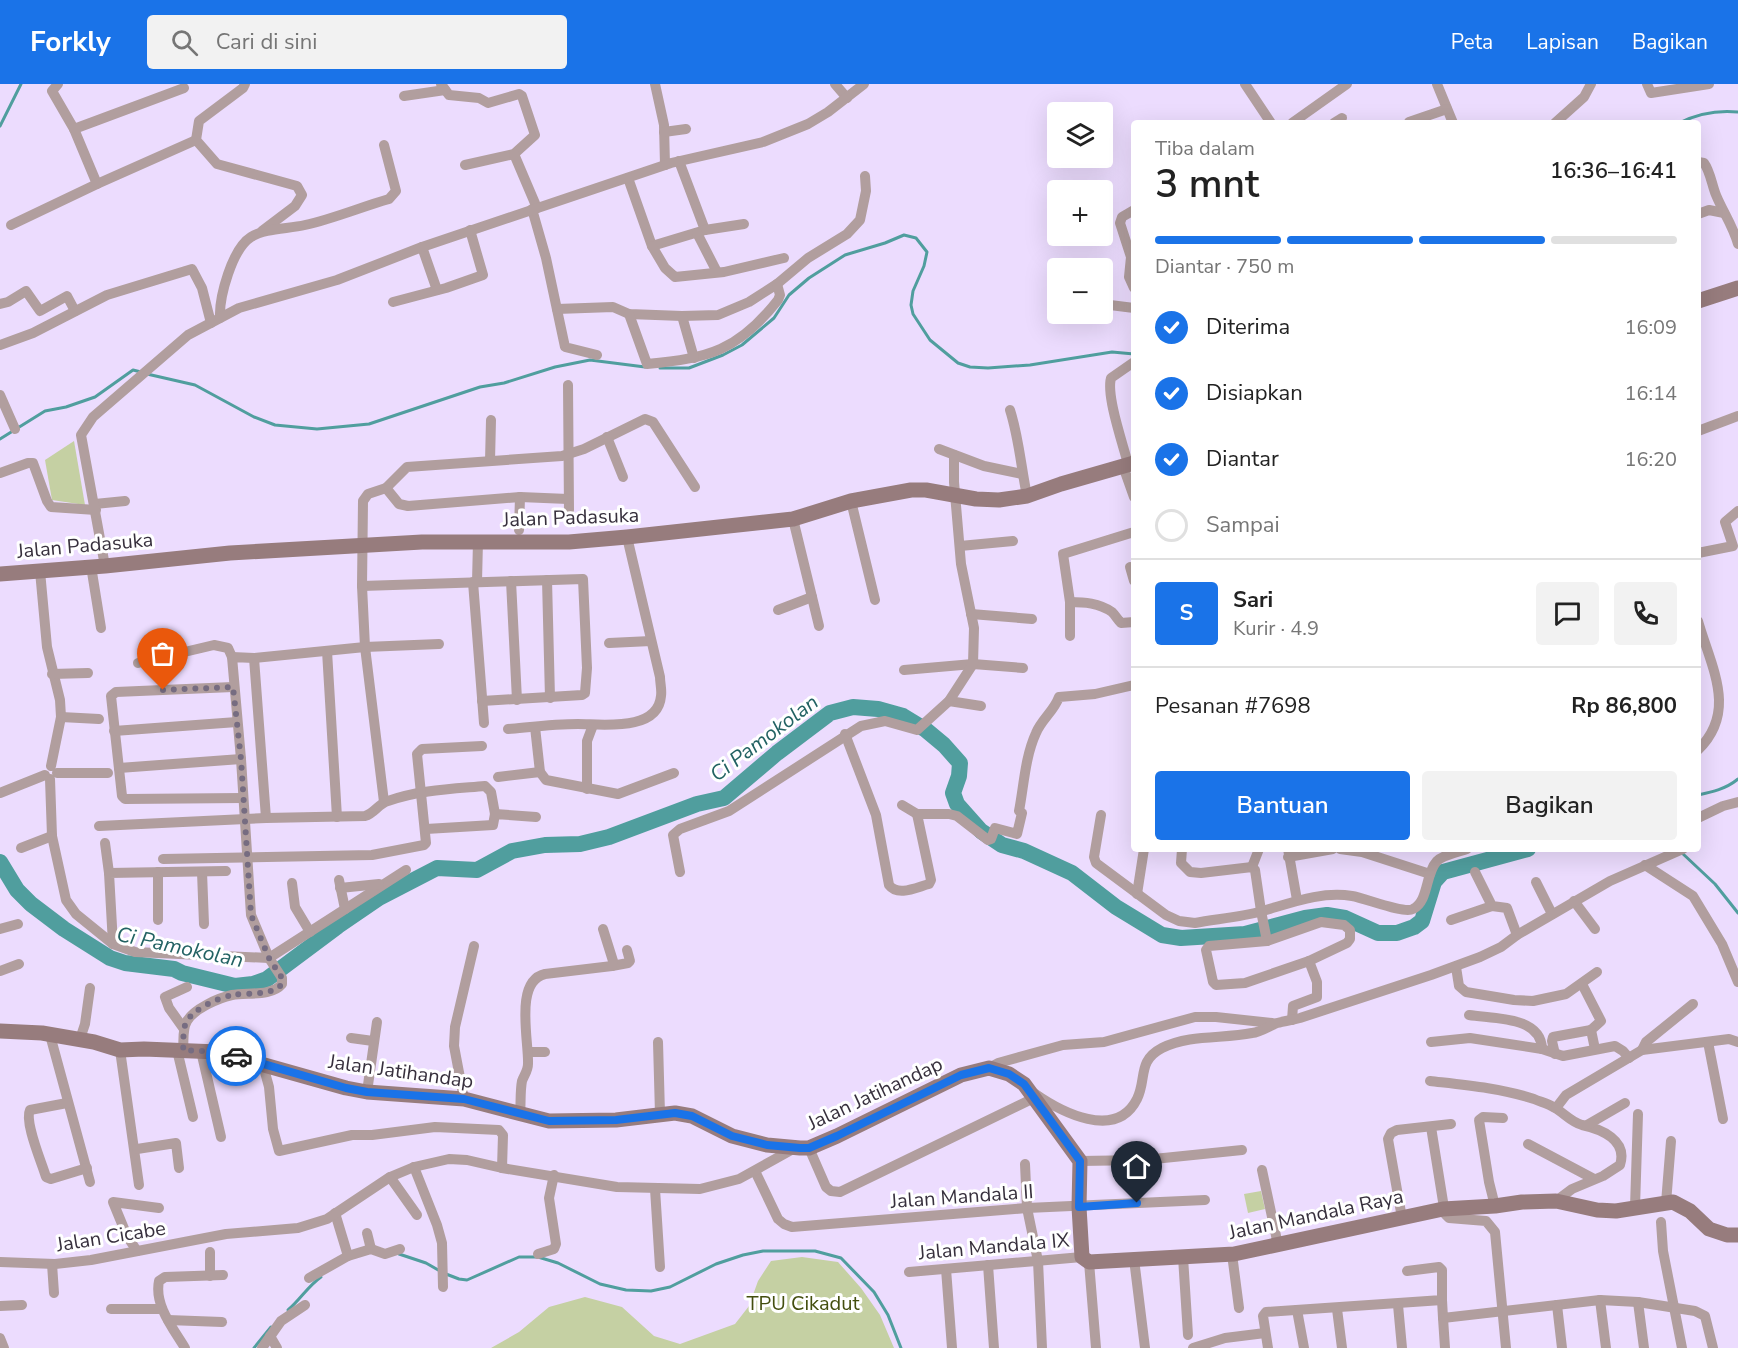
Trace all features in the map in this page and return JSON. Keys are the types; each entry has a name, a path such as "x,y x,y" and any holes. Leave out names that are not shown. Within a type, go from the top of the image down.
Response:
{"street":[{"path":"58,84 52,91 74,129 97,184"},
{"path":"196,140 199,121 243,88 245,84"},
{"path":"655,84 664,132 664,165"},
{"path":"836,84 846,98"},
{"path":"101,628 96,507 85,464 81,435 93,417 188,335 239,308 337,280 422,247 535,208 664,165 740,148 788,133 808,124 864,84"},
{"path":"1245,84 1269,120"},
{"path":"1299,120 1347,84"},
{"path":"1437,84 1452,120"},
{"path":"1558,120 1584,97 1591,84"},
{"path":"1647,84 1651,93 1708,84"},
{"path":"404,96 443,87 449,95 479,98 482,102 488,103 519,94 522,96 535,135 514,154 465,165"},
{"path":"74,129 184,88"},
{"path":"1415,120 1447,110"},
{"path":"664,132 686,129"},
{"path":"11,225 196,140"},
{"path":"196,140 217,164 297,186 302,195 295,206 259,234"},
{"path":"216,321 228,273 239,251 250,238 259,234 307,225 390,199 396,191 384,145"},
{"path":"514,154 535,208 566,348 597,355"},
{"path":"679,161 701,231 717,272"},
{"path":"1701,162 1707,167 1724,213 1734,228 1738,244"},
{"path":"557,309 613,307 629,314 718,315 749,302 777,284 807,258 847,234 860,220 866,191 864,176"},
{"path":"628,178 652,246 665,268 675,277 751,267 784,258"},
{"path":"1701,213 1709,210 1724,213"},
{"path":"1131,212 1122,217 1120,223 1131,257 1131,280"},
{"path":"652,246 701,231 744,224"},
{"path":"393,302 483,275 470,230"},
{"path":"422,247 437,290"},
{"path":"0,345 33,333 107,295 192,269 216,321"},
{"path":"629,314 647,364 694,358 716,353 752,330 778,300 780,291 777,284"},
{"path":"1701,300 1738,288"},
{"path":"0,304 26,291 40,311 67,296 75,311"},
{"path":"1113,305 1131,308"},
{"path":"682,316 694,358"},
{"path":"1131,365 1111,378 1110,383 1131,480"},
{"path":"568,385 569,510"},
{"path":"0,395 15,429"},
{"path":"1010,410 1019,443 1027,496"},
{"path":"1701,430 1738,417"},
{"path":"384,802 365,647 362,586 363,501 368,494 386,488 407,467 569,455 645,419 650,419 695,487"},
{"path":"490,461 491,420"},
{"path":"607,437 623,477"},
{"path":"939,449 984,466 1022,474"},
{"path":"680,872 673,835 680,829 729,811 845,734 861,726 885,722 917,730 949,701 973,664 975,642 960,546 954,455"},
{"path":"0,473 33,463 49,505 96,507 125,501"},
{"name":"Jalan Padasuka","path":"0,574 230,553 478,541 569,542 627,537 792,519 851,501 911,490 999,500 1027,496 1128,464"},
{"path":"386,488 399,504 408,507 519,497 568,498"},
{"path":"519,497 519,530"},
{"path":"851,501 875,600"},
{"path":"1701,552 1733,546 1725,522 1738,511"},
{"path":"792,519 819,626"},
{"path":"1070,636 1070,602 1064,552 1131,533"},
{"path":"508,729 628,725 649,716 658,706 661,697 660,677 627,537"},
{"path":"478,541 475,582 484,723"},
{"path":"960,546 1013,541"},
{"path":"40,571 52,674 60,700 61,717 51,773 51,836 66,900 76,914 112,944 135,952 272,962 310,932 406,870"},
{"path":"362,586 580,578 584,580 587,691 582,695 482,701"},
{"path":"547,580 550,698"},
{"path":"511,581 517,700"},
{"path":"778,610 812,597"},
{"path":"1070,602 1088,602 1113,613 1121,623 1131,622"},
{"path":"971,614 1032,619"},
{"path":"1701,630 1723,702 1722,715 1716,730 1701,748"},
{"path":"609,643 651,640"},
{"path":"232,657 254,658 365,647 439,644"},
{"path":"138,663 214,645 228,648 232,657 241,759 251,915 272,962 282,978 279,989 231,995 210,1004 186,1021 180,1050 193,1117"},
{"path":"327,651 337,817"},
{"path":"254,658 266,818"},
{"path":"904,670 973,664 1023,668"},
{"path":"52,674 88,673"},
{"path":"902,805 917,814 957,816 988,840 995,828 1017,834 1029,755 1036,732 1055,707 1059,697 1095,694 1131,686"},
{"path":"233,687 116,692 111,696 114,731 122,796 125,799 243,798"},
{"path":"949,701 981,706"},
{"path":"61,717 99,719"},
{"path":"114,731 237,722"},
{"path":"587,789 587,741 593,725"},
{"path":"535,727 540,772 546,780 618,794 674,773"},
{"path":"845,734 876,815 889,885 892,889 900,891 912,889 929,884 931,880 917,814"},
{"path":"163,858 372,855 424,845 426,835 418,751 483,746"},
{"path":"119,768 241,759"},
{"path":"498,777 540,772"},
{"path":"0,793 51,773 108,773"},
{"path":"99,826 373,814 384,802 422,791 487,787 491,792 495,814 493,825 426,835"},
{"path":"1701,817 1738,802"},
{"path":"495,814 536,817"},
{"path":"1101,815 1094,861 1166,915 1187,923 1261,911 1297,900 1331,895 1352,896 1402,911 1412,910 1420,904 1437,855 1452,852"},
{"path":"21,848 51,836"},
{"path":"105,843 109,873 112,944"},
{"path":"1137,894 1144,852"},
{"path":"1182,852 1181,863 1190,872 1201,873 1252,867"},
{"path":"1252,867 1258,852"},
{"path":"1362,852 1384,854 1430,873"},
{"path":"989,1068 998,1063 1063,1045 1104,1041 1195,1017 1216,1017 1257,1023 1292,1020 1456,967 1501,947 1516,935 1574,901 1645,865 1677,852"},
{"path":"1288,853 1297,900"},
{"path":"1645,865 1694,896 1722,944 1738,982"},
{"path":"1252,867 1255,870 1266,933"},
{"path":"109,873 226,871"},
{"path":"158,872 158,920"},
{"path":"202,872 204,924"},
{"path":"1475,872 1491,906"},
{"path":"1536,882 1552,914"},
{"path":"292,883 295,907 310,932"},
{"path":"345,909 340,884 382,884"},
{"path":"1574,901 1595,929"},
{"path":"1451,920 1491,906 1507,908 1516,935"},
{"path":"1321,922 1344,925 1350,930 1351,936 1347,943 1309,961 1245,983 1216,985 1212,982 1206,950 1209,946 1321,922"},
{"path":"0,929 18,924"},
{"path":"603,929 613,962 612,966"},
{"path":"464,1099 454,1046 455,1027 474,946"},
{"path":"520,1114 522,1086 528,1068 526,1000 532,981 537,976 628,963 630,961 627,950"},
{"path":"1292,1020 1293,1006 1317,997 1317,982 1309,961"},
{"path":"0,971 19,964"},
{"path":"1456,967 1459,986 1462,990 1514,1000 1533,1001 1566,994 1597,972"},
{"path":"1555,1054 1553,1037 1591,1030 1601,1021 1582,984"},
{"path":"184,1029 169,1008 165,997 171,992 187,987"},
{"path":"80,1039 85,1024 90,988"},
{"path":"1642,1050 1646,1042 1693,1004"},
{"path":"1469,1015 1516,1022 1534,1029 1540,1035 1542,1049"},
{"path":"367,1092 377,1022"},
{"path":"989,1068 1009,1074 1030,1091 1064,1111 1091,1120 1112,1120 1122,1117 1138,1098 1148,1059 1164,1047 1198,1038 1253,1033 1277,1023"},
{"path":"1591,1030 1595,1049"},
{"name":"Jalan Jatihandap","path":"0,1032 27,1031 80,1039 122,1050 201,1051 236,1056 320,1082 367,1092 464,1099 549,1121 616,1120 675,1113 692,1116 732,1136 767,1145 802,1148 837,1136 961,1075 989,1068"},
{"path":"50,1035 90,1182"},
{"path":"351,1038 373,1041"},
{"path":"1431,1042 1470,1038 1542,1049 1563,1056 1616,1046 1629,1058"},
{"path":"1556,1108 1566,1095 1642,1050 1735,1040"},
{"path":"658,1042 660,1114"},
{"path":"1708,1042 1723,1119"},
{"path":"122,1050 136,1149 140,1182 122,1050"},
{"path":"201,1051 221,1137"},
{"path":"528,1052 545,1052"},
{"path":"263,1065 269,1087 273,1129 279,1151 352,1135 372,1135 435,1127 499,1130 504,1135 502,1168"},
{"path":"1430,1082 1481,1086 1534,1099 1556,1108 1563,1116 1609,1134 1621,1148 1620,1165 1603,1176 1564,1194 1556,1202"},
{"path":"802,1148 826,1187 831,1191 840,1192 1030,1091"},
{"path":"1030,1091 1080,1161 1079,1207 1096,1348"},
{"path":"1587,1125 1625,1102"},
{"path":"68,1103 30,1110 28,1116 30,1126 46,1177 51,1179 87,1168"},
{"path":"1635,1207 1638,1114"},
{"path":"1495,1206 1479,1120 1483,1117 1503,1118"},
{"path":"1402,1218 1388,1138 1396,1130 1451,1124"},
{"path":"1431,1127 1445,1214 1449,1218 1486,1221 1495,1232 1506,1348"},
{"path":"1666,1203 1671,1141"},
{"path":"136,1149 176,1143 179,1168"},
{"path":"1528,1144 1594,1179"},
{"name":"Jalan Cicabe","path":"0,1263 52,1264 91,1260 226,1234 298,1228 317,1223 390,1177 414,1167 449,1159 467,1160 617,1187 700,1189 722,1185 802,1148"},
{"path":"1080,1161 1144,1160 1242,1150"},
{"path":"1025,1164 1027,1208 1038,1261 1042,1348"},
{"path":"414,1167 437,1225 441,1243 443,1287"},
{"path":"1262,1170 1278,1245"},
{"name":"Jalan Mandala II","path":"755,1171 778,1219 792,1227 1027,1208 1205,1200"},
{"path":"538,1254 554,1249 556,1244 549,1198 554,1175"},
{"path":"390,1177 417,1215"},
{"path":"655,1189 660,1267"},
{"path":"137,1251 127,1236 113,1202 159,1208"},
{"name":"Jalan Mandala Raya","path":"1085,1259 1233,1254 1443,1209 1521,1202 1556,1202 1597,1210 1616,1211 1673,1202 1680,1204 1719,1234 1738,1235"},
{"path":"335,1213 348,1256"},
{"path":"1661,1222 1663,1251 1682,1348"},
{"path":"367,1233 371,1249"},
{"path":"309,1278 348,1256 371,1249 385,1254 400,1249"},
{"path":"210,1252 210,1276"},
{"path":"1233,1254 1239,1308"},
{"path":"1183,1257 1188,1335"},
{"name":"Jalan Mandala IX","path":"909,1272 988,1264 1085,1259"},
{"path":"1134,1259 1145,1348"},
{"path":"52,1264 54,1293"},
{"path":"988,1264 994,1348"},
{"path":"1407,1271 1439,1268 1442,1270 1445,1348"},
{"path":"946,1269 952,1348"},
{"path":"184,1348 162,1309 159,1281 165,1277 223,1275"},
{"path":"1268,1348 1263,1316 1266,1312 1398,1305 1442,1300"},
{"path":"1443,1318 1600,1300 1638,1302 1695,1311 1705,1316 1713,1348"},
{"path":"1600,1300 1606,1348"},
{"path":"1638,1302 1644,1348"},
{"path":"0,1306 22,1305"},
{"path":"262,1348 281,1321 305,1305"},
{"path":"1398,1305 1402,1348"},
{"path":"1557,1305 1562,1348"},
{"path":"111,1309 162,1309"},
{"path":"1337,1309 1342,1348"},
{"path":"1297,1310 1304,1348"},
{"path":"168,1320 222,1322"},
{"path":"1193,1348 1226,1343 1265,1333"},
{"path":"270,1336 277,1348"},
{"path":"0,1338 4,1348"}],"green space":[{"path":"74,441 85,505 52,500 45,460"},
{"path":"1261,1191 1265,1209 1248,1213 1244,1194"},
{"name":"TPU Cikadut","path":"802,1257 838,1262 861,1288 880,1315 894,1348 491,1348 519,1332 549,1307 585,1297 622,1307 654,1336 680,1344 735,1324 749,1306 758,1281 771,1261"}],"waterway":[{"path":"0,126 21,84"},
{"path":"1686,120 1708,113 1738,112"},
{"path":"660,368 689,368 742,345 774,318 789,295 809,278 845,255 904,235 916,238 927,252 924,266 913,291 911,305 913,314 930,340 958,363 970,367 988,368 1030,365 1112,352 1131,354"},
{"path":"147,374 195,385 254,417 275,425 317,429 369,424 480,387 504,383 555,367 590,360 645,367"},
{"path":"0,439 45,411 66,407 95,397 133,370 141,372"},
{"name":"Ci Pamokolan","path":"0,862 17,890 31,904 64,929 110,958 125,963 174,969 235,986 253,984 267,979 379,898 437,868 477,870 512,851 545,845 580,844 609,837 697,804 724,798 777,753 830,713 853,707 878,709 903,716 926,730 960,763 959,776 953,793 957,804 981,831 1002,845 1024,851 1072,873 1116,907 1162,935 1181,938 1245,934 1305,918 1327,915 1345,918 1378,933 1397,933 1414,927 1422,921 1434,882 1443,872 1517,852"},
{"path":"1701,794 1724,788 1738,779"},
{"name":"Ci Pamokolan","path":"1682,853 1715,884 1738,913"},
{"path":"446,1274 467,1280 519,1257 538,1257 558,1263 600,1284 626,1290 651,1291 670,1287 716,1264 743,1255 763,1251 815,1251 841,1258 874,1292 888,1315 901,1348"},
{"path":"399,1254 426,1263 440,1271"},
{"path":"288,1310 321,1277"},
{"path":"254,1348 271,1327"}],"way so far":[{"path":"163,690 233,687 241,759 251,915 269,958 282,978 282,984 279,989 271,991 231,995 198,1011 186,1021 183,1050 218,1052 236,1056"}],"route":[{"path":"236,1056 320,1082 367,1092 464,1099 530,1118 549,1121 616,1120 675,1113 692,1116 732,1136 767,1145 800,1148 809,1148 837,1136 961,1075 989,1068 1009,1074 1031,1091 1080,1161 1079,1207 1137,1203"}]}
